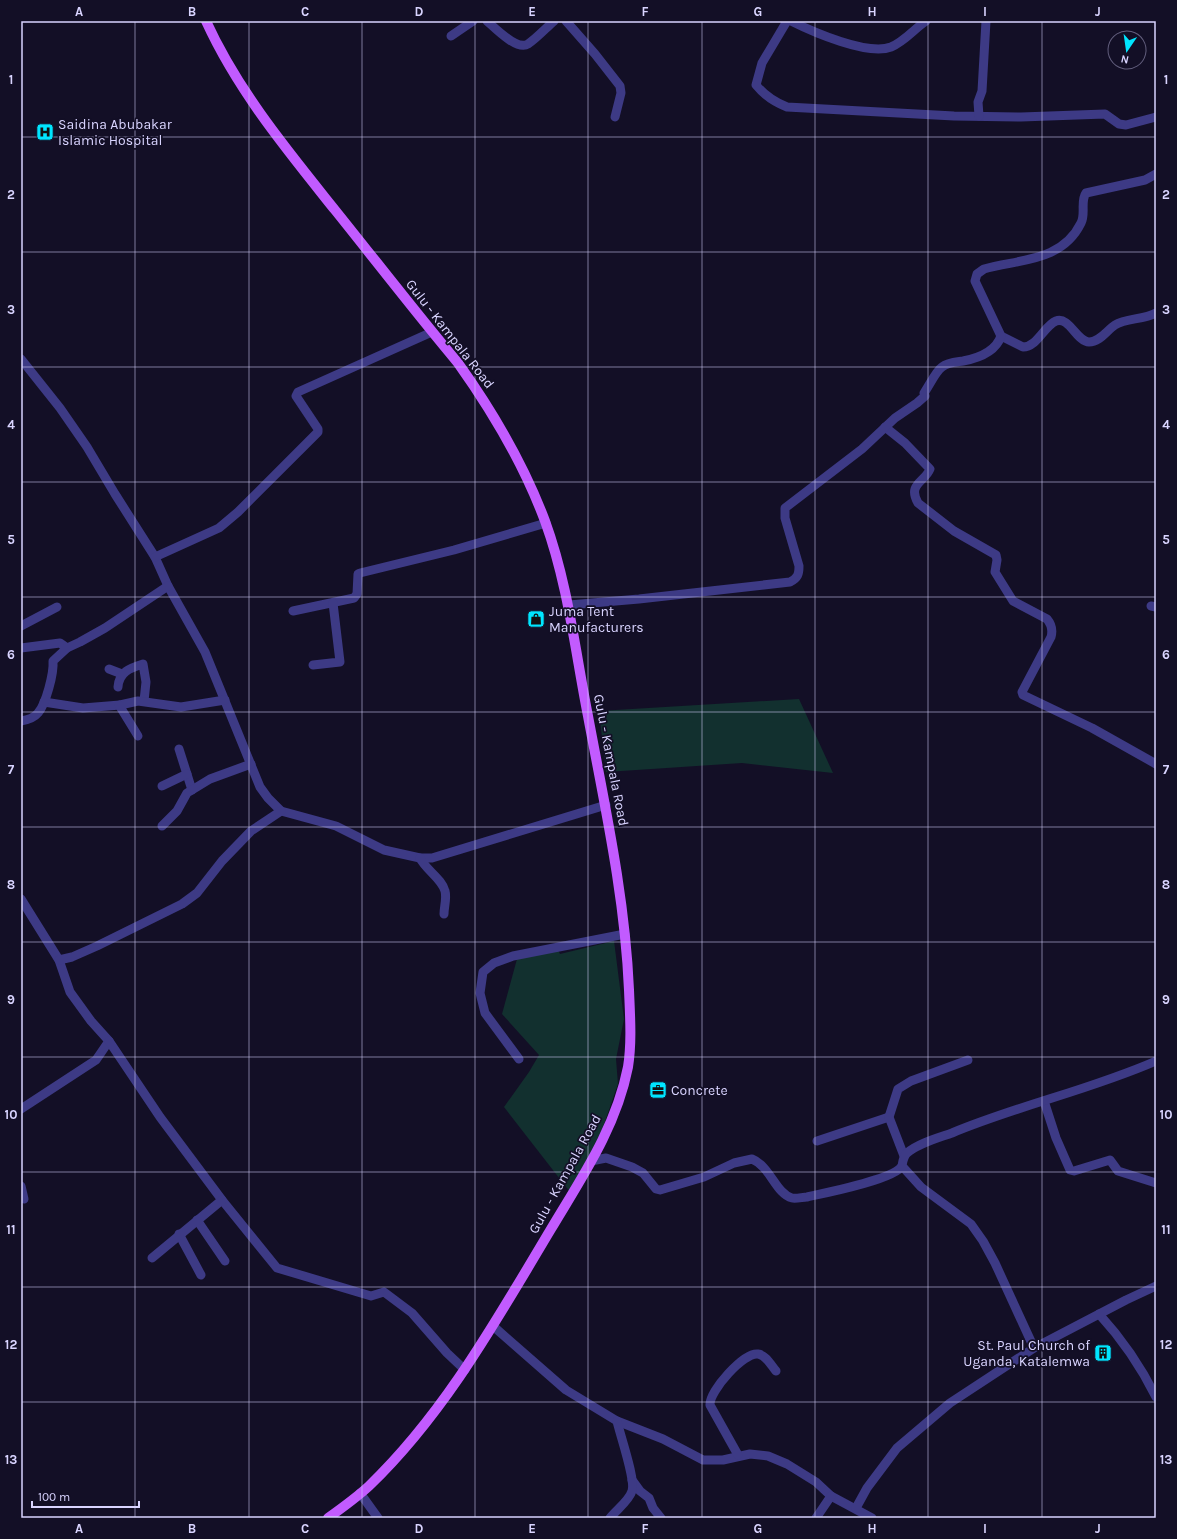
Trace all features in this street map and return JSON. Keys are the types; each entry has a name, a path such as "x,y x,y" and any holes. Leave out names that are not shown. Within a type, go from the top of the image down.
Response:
{"main road":[{"name":"Gulu - Kampala Road","path":"206,21 237,79 258,111 478,391 514,451 546,523 561,569 606,805 625,934 630,1025 628,1064 612,1123 592,1161 465,1370 404,1449 360,1493 328,1518"}],"street":[{"path":"451,36 473,21"},
{"path":"487,21 514,43 520,45 527,45 554,21"},
{"path":"566,21 596,54 620,86 621,93 615,117"},
{"path":"787,21 762,63 756,85 774,102 787,107 894,114 979,116 1105,114 1119,124 1126,125 1156,117"},
{"path":"791,21 811,31 844,42 873,49 890,48 899,43 926,21"},
{"path":"979,116 978,102 982,91 986,21"},
{"path":"1156,174 1145,180 1086,193 1084,198 1082,223 1070,240 1040,258 995,265 979,272 975,278 976,284 1001,336 1026,348 1049,325 1057,321 1068,324 1084,340 1091,342 1105,334 1117,324 1146,318 1156,313"},
{"path":"155,557 220,528 318,432 318,429 296,396 299,391 432,332"},
{"path":"569,605 639,599 790,582 795,580 799,572 799,566 785,518 785,508 862,449 902,412 922,400 925,396 924,393 943,366 973,358 991,350 998,345 1001,336"},
{"path":"21,359 88,446 115,494 155,557 168,586 205,652 260,787 281,811 336,826 384,850 420,858 432,858 606,805"},
{"path":"885,427 905,443 930,468 916,485 915,497 918,503 954,531 996,555 997,559 995,572 1013,601 1047,619 1051,623 1051,637 1022,692 1023,695 1092,728 1156,764"},
{"path":"293,611 355,597 358,574 360,573 454,550 546,523"},
{"path":"21,721 29,720 38,713 44,702 53,667 53,661 67,648 105,628 168,586"},
{"path":"313,665 340,662 333,603"},
{"path":"21,626 57,607"},
{"path":"21,648 60,643 67,648"},
{"path":"118,687 119,678 122,674 143,664 146,682 144,702"},
{"path":"109,669 122,674"},
{"path":"44,702 83,708 119,705 138,701 181,707 225,700"},
{"path":"119,705 138,736"},
{"path":"179,749 192,790"},
{"path":"162,826 177,810 187,793 210,779 251,764"},
{"path":"162,786 187,774"},
{"path":"59,960 72,957 97,946 182,904 197,893 222,861 251,831 281,811"},
{"path":"420,858 430,872 442,883 446,892 444,914"},
{"path":"21,899 23,909 59,960 70,992 91,1022 109,1042 160,1117 222,1200 277,1268 371,1296 384,1292 412,1314 447,1353 465,1370"},
{"path":"519,1059 485,1012 480,992 483,972 494,963 513,956 625,934"},
{"path":"21,1109 96,1060 109,1042"},
{"path":"592,1161 606,1158 632,1167 643,1173 656,1189 660,1190 704,1177 734,1163 752,1159 764,1166 787,1195 794,1198 807,1197 883,1178 899,1171 902,1166 904,1156 889,1117 895,1096 903,1084 968,1060"},
{"path":"904,1156 917,1148 990,1116 1044,1101 1118,1076 1156,1060"},
{"path":"1044,1101 1056,1138 1070,1170 1074,1171 1110,1160 1118,1171 1156,1183"},
{"path":"817,1141 889,1117"},
{"path":"902,1166 921,1187 971,1224 983,1240 1034,1348"},
{"path":"21,1186 24,1198"},
{"path":"152,1258 222,1200"},
{"path":"197,1220 225,1261"},
{"path":"180,1234 200,1275"},
{"path":"856,1508 881,1468 910,1436 950,1403 1034,1348 1156,1286"},
{"path":"1099,1314 1115,1331 1133,1357 1156,1397"},
{"path":"493,1326 566,1390 617,1421 663,1439 703,1460 723,1460 738,1455 756,1454 768,1456 782,1462 816,1482 831,1496 856,1508 872,1518"},
{"path":"738,1455 710,1405 711,1397 727,1376 745,1358 754,1354 763,1356 776,1371"},
{"path":"610,1518 632,1492 632,1478 617,1421"},
{"path":"632,1478 640,1491 648,1498 653,1508 661,1518"},
{"path":"360,1493 378,1518"},
{"path":"816,1518 831,1496"}],"green space":[{"path":"799,699 833,773 742,763 606,772 599,711"},
{"path":"614,941 624,1019 616,1059 618,1084 601,1133 570,1192 504,1107 539,1055 502,1014 517,959 558,950 560,954"}],"place":[{"name":"Saidina Abubakar Islamic Hospital","path":"45,132"},
{"name":"Juma Tent Manufacturers","path":"536,619"},
{"name":"Concrete","path":"658,1090"},
{"name":"St. Paul Church of Uganda, Katalemwa","path":"1103,1353"}]}
